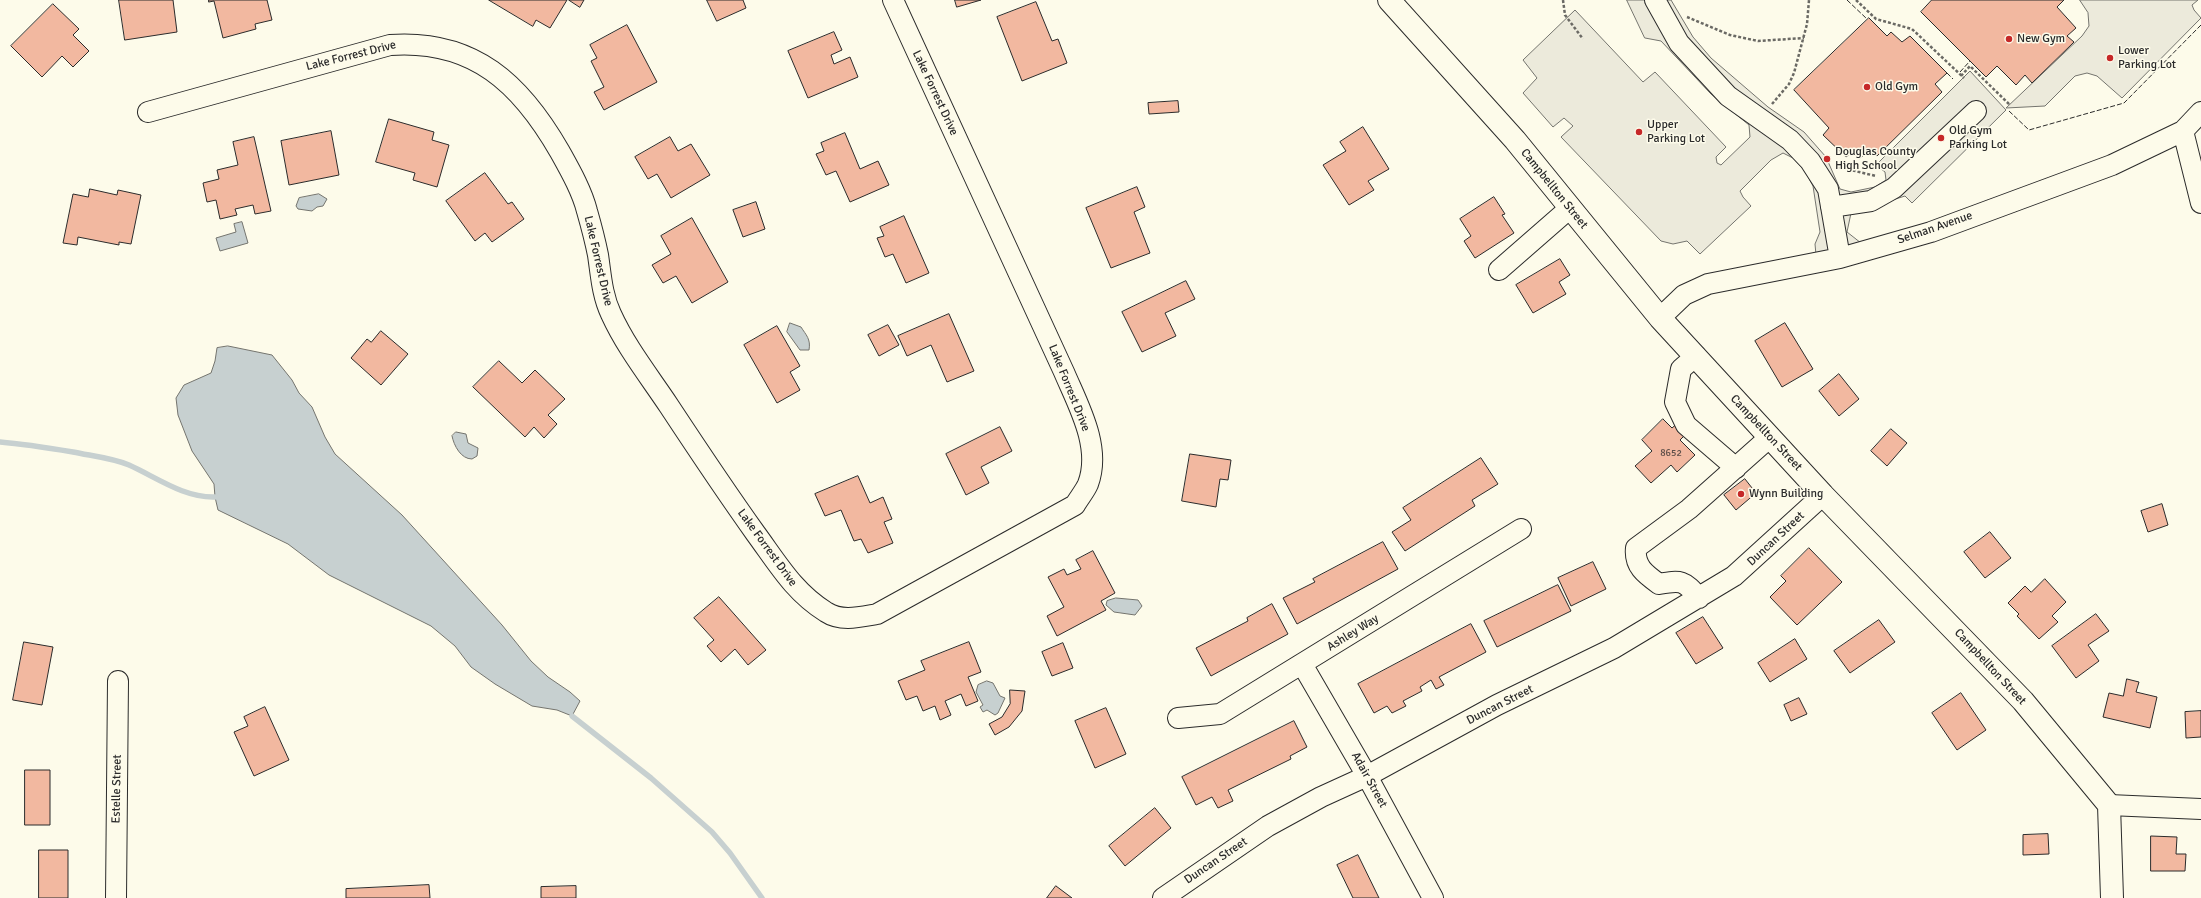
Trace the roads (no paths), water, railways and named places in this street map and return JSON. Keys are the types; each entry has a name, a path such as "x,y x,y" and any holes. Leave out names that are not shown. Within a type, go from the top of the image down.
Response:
{"main road":[{"name":"Campbellton Street","path":"1389,0 1515,140 1660,318 1823,495 2023,701 2109,806"},
{"path":"2109,806 2112,898"}],"street":[{"name":"Lake Forrest Drive","path":"148,112 390,45 411,43 439,47 490,67 526,100 545,125 568,166 586,208 597,252 602,289 610,313 629,347 719,482 798,592 828,614 849,619 877,614 1075,505 1088,484 1093,452 1083,418 1064,372 893,0"},
{"path":"1655,0 1679,43 1728,96 1790,140 1810,162 1828,189 1840,258"},
{"path":"1832,207 1872,201 1894,188 1976,111"},
{"name":"Selman Avenue","path":"1660,318 1684,295 1708,284 1840,258 1931,232 2112,165 2183,131 2201,112"},
{"path":"2183,131 2201,203"},
{"path":"1499,270 1570,208"},
{"path":"1696,356 1681,369 1675,402 1686,425 1736,468"},
{"path":"1699,598 1686,583 1677,581 1659,584 1642,572 1635,557 1636,548 1689,509 1770,437"},
{"name":"Duncan Street","path":"1163,898 1268,826 1321,797 1367,776 1497,705 1614,648 1699,598 1734,576 1823,495"},
{"name":"Ashley Way","path":"1178,718 1220,714 1521,529"},
{"name":"Adair Street","path":"1302,664 1367,776 1433,898"},
{"name":"Estelle Street","path":"116,898 118,681"},
{"path":"2109,806 2201,808"}],"waterway":[{"path":"0,442 102,457 129,465 170,486 192,494 215,497"},
{"path":"572,716 651,778 712,832 730,853 762,898"}],"place":[{"name":"New Gym","path":"2009,39"},
{"name":"Lower Parking Lot","path":"2110,58"},
{"name":"Old Gym","path":"1867,87"},
{"name":"Upper Parking Lot","path":"1639,132"},
{"name":"Old Gym Parking Lot","path":"1941,138"},
{"name":"Douglas County High School","path":"1827,159"},
{"name":"Wynn Building","path":"1741,494"}]}
